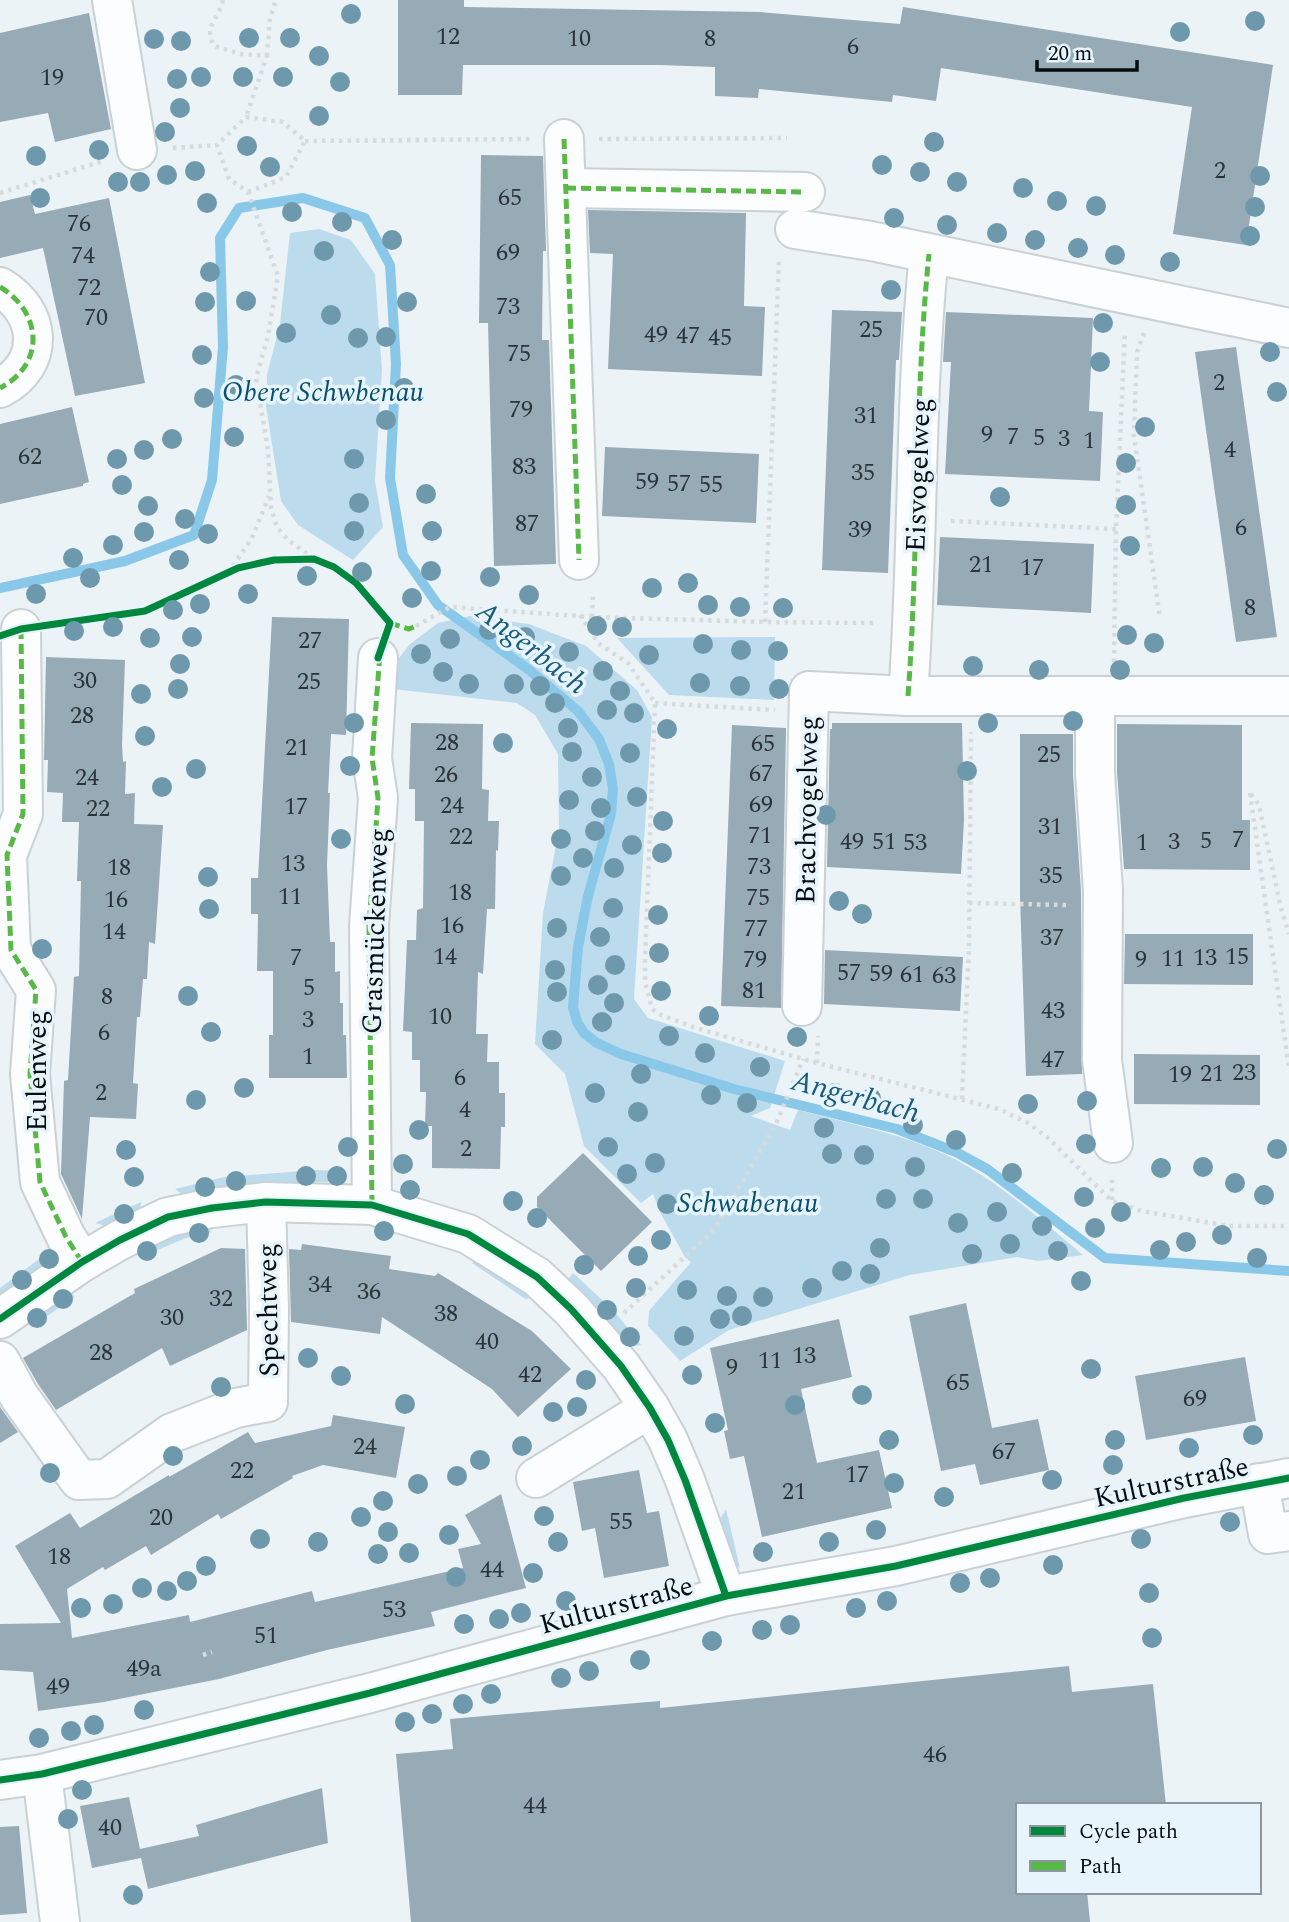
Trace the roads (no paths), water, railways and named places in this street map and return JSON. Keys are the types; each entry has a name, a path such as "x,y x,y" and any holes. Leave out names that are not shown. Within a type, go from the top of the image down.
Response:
{"street":[{"path":"112,0 137,150"},
{"path":"564,139 579,559"},
{"path":"566,188 805,192"},
{"path":"787,242 929,254 1289,328"},
{"name":"Eisvogelweg","path":"908,696 914,623 920,379 929,254"},
{"path":"0,287 15,296 26,310 32,326 33,343 29,360 18,376 0,388"},
{"name":"Eulenweg","path":"21,629 23,814 7,855 11,950 36,989 30,1074 40,1182 66,1237 82,1262"},
{"name":"Grasmückenweg","path":"372,1205 369,926 378,798 372,758 378,658"},
{"name":"Brachvogelweg","path":"802,1006 809,691 908,696 1289,696"},
{"path":"1104,697 1095,772 1102,906 1102,1060 1113,1143"},
{"name":"Spechtweg","path":"0,1361 19,1396 79,1480 107,1479 172,1433 236,1408 268,1402 266,1202"},
{"name":"Spechtweg","path":"0,1319 82,1262 120,1240 168,1217 212,1208 266,1202 372,1205 468,1234 537,1278 571,1309 621,1366 668,1440 726,1596"},
{"path":"536,1478 650,1409"},
{"path":"1274,1481 1268,1534 1289,1531"},
{"name":"Kulturstraße","path":"0,1780 42,1774 370,1693 726,1596 896,1566 1184,1498 1274,1481"},
{"path":"42,1774 60,1922"}],"waterway":[{"name":"Angerbach","path":"0,588 125,561 194,535 212,480 223,347 220,238 239,208 303,198 365,218 390,265 396,364 390,478 403,555 438,605 528,669 578,711 599,739 609,764 613,789 611,814 588,896 578,947 573,1007 577,1022 584,1033 597,1043 621,1054 734,1089 897,1129 956,1152 987,1169 1105,1258 1289,1271"}],"park label":[{"name":"Obere Schwbenau","path":"323,391"},
{"name":"Schwabenau","path":"748,1202"}]}
